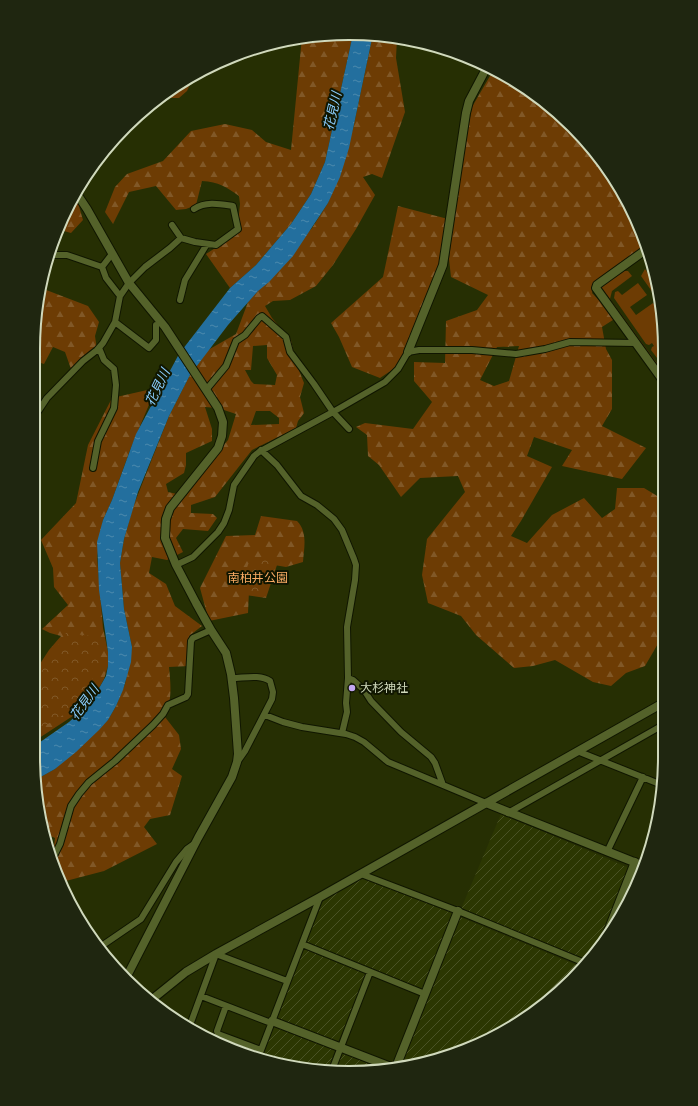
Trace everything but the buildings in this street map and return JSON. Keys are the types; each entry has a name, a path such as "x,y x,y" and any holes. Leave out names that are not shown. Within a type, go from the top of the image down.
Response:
{"street":[{"path":"176,565 193,557 218,532 224,523 229,510 234,485 254,456 261,450 333,412 385,382 401,365 408,352 443,265 466,113 469,101 485,71"},
{"path":"79,197 129,283 205,388 218,408 223,422 222,436 218,448 174,502 168,513 166,519 165,538 176,565 211,630 226,653 232,678 238,747 237,762 232,777 129,973"},
{"path":"172,225 181,238 216,245 238,229 233,206 217,203 204,204 194,208"},
{"path":"40,408 47,398 82,361 103,343 115,322 120,296 129,283 145,267 181,238"},
{"path":"180,300 185,280 207,244"},
{"path":"643,252 597,285 596,288 658,374"},
{"path":"102,267 112,254"},
{"path":"55,255 67,255 102,267"},
{"path":"102,267 106,278 120,296"},
{"path":"205,388 226,366 236,341 262,316 286,337 290,352 333,412 349,429"},
{"path":"115,322 149,348 156,340 160,326"},
{"path":"408,352 419,350 472,350 516,354 545,349 570,342 636,343"},
{"path":"93,468 98,442 114,408 116,385 114,369 104,360 98,348"},
{"path":"261,450 278,465 301,496 317,505 334,519 342,530 356,565 347,627 347,712 342,733"},
{"path":"55,853 60,844 71,806 79,794 90,782 115,761 153,725 163,714 168,705 186,697 188,694 191,641 211,630"},
{"path":"232,678 258,677 266,679 270,681 273,692 272,699 265,715 245,751 237,762"},
{"path":"348,678 353,680 364,690 371,701 401,732 431,757 435,763 443,785"},
{"path":"155,997 186,972 216,954 361,874 658,706"},
{"path":"265,715 302,727 342,733 355,737 364,742 388,762 508,813 639,863"},
{"path":"508,813 658,728"},
{"path":"577,751 656,783"},
{"path":"607,852 643,778"},
{"path":"104,945 135,924 140,919 176,862 187,849 197,842"},
{"path":"613,918 635,862"},
{"path":"361,874 458,911 580,962"},
{"path":"226,1006 217,1030 218,1034 261,1050 320,897"},
{"path":"398,1062 458,911"},
{"path":"302,944 425,994"},
{"path":"216,954 288,981"},
{"path":"191,1023 216,954"},
{"path":"334,1065 370,972"},
{"path":"201,996 380,1064"}],"shaded area":[{"path":"501,814 629,868 603,933 583,958 461,909"},
{"path":"363,877 453,912 423,989 306,943 324,899"},
{"path":"460,917 577,965 553,989 521,1014 504,1025 448,1050 402,1061"},
{"path":"302,948 366,974 338,1042 276,1019"},
{"path":"272,1026 335,1050 330,1065 289,1060 262,1053"},
{"path":"342,1053 371,1065 349,1066 337,1065"}],"green space":[{"path":"352,40 325,162 311,194 291,224 256,265 230,288 206,254 237,234 240,204 239,196 226,188 213,182 202,181 196,205 186,209 176,210 156,186 129,192 113,224 105,212 115,187 127,174 163,161 191,131 225,124 252,130 266,142 291,150 301,44"},
{"path":"371,41 397,44 396,58 405,112 382,178 372,174 363,177 375,195 356,229 333,265 316,286 290,300 273,301 265,306 272,318 291,340 296,363 304,383 300,397 304,413 298,421 296,428 252,450 215,497 191,505 191,513 213,514 217,518 208,531 183,529 176,538 183,552 167,560 152,557 149,573 166,584 175,606 202,626 189,636 189,666 169,667 170,693 169,705 165,717 179,735 181,749 172,769 182,776 170,815 150,819 144,827 157,844 104,871 66,881 56,856 54,848 55,838 51,836 46,817 41,777 55,769 108,720 116,706 125,684 132,647 124,609 120,563 124,539 133,507 169,416 190,375 208,350 236,334 248,302 312,228 328,203 353,129","holes":["267,345 267,358 277,375 275,385 254,384 245,370 251,370 253,346","205,407 218,408 236,414 228,440 197,477 186,496 168,492 166,484 184,473 186,453 212,441 212,429","256,411 270,411 279,418 279,424 251,425"]},
{"path":"491,74 504,81 537,104 553,117 581,145 606,177 617,195 642,250 595,284 592,293 616,318 602,327 606,349 612,360 612,409 602,426 646,448 622,479 562,466 572,450 534,437 527,456 552,467 511,536 527,543 552,515 584,498 602,518 615,509 617,488 644,488 658,496 658,644 645,666 626,673 611,686 593,682 555,660 533,666 514,668 476,635 461,616 428,603 422,575 427,539 465,492 458,476 420,478 401,497 379,465 368,456 367,435 356,427 365,423 413,429 432,402 414,381 414,362 445,363 446,321 477,310 488,295 451,277 449,259 458,182 472,107","holes":["519,346 509,381 494,386 480,380 497,347"]},
{"path":"190,84 187,91 179,98 169,98"},
{"path":"77,201 83,220 71,233 64,231"},
{"path":"398,206 448,219 439,270 398,366 380,378 352,367 331,323 383,277"},
{"path":"645,269 648,273 653,292 641,276"},
{"path":"622,271 628,271 632,276 612,291 610,299 658,365 658,369 602,291 602,285"},
{"path":"638,283 647,295 630,307 636,315 653,303 654,305 658,358 651,350 654,346 652,343 649,345 646,344 614,298 615,292 618,291 622,295"},
{"path":"46,290 88,306 99,322 95,336 97,350 82,357 71,369 65,352 53,347 44,364 40,363 40,349"},
{"path":"156,388 103,520 97,557 103,628 108,652 108,666 104,679 98,690 85,708 40,737 40,664 61,636 42,629 68,605 54,587 53,568 41,540 76,503 88,445 112,398"},
{"path":"261,516 297,521 303,530 304,535 303,562 286,567 262,563 250,569 248,613 209,621 200,588 226,536 255,535"},
{"name":"南柏井公園","path":"251,556 278,562 266,598 238,594"},
{"path":"66,633 100,637 100,665 80,701 58,719 40,728 40,674"}],"water":[{"path":"352,40 371,41 349,148 340,177 328,203 293,256 269,282 258,291 228,325 190,375 169,416 138,492 124,539 120,563 124,609 132,647 131,662 123,690 116,706 108,720 76,752 55,769 41,777 40,742 69,722 85,708 106,676 108,652 99,590 97,542 103,520 112,500 136,434 179,354 230,288 256,265 291,224 311,194 325,162"}],"place":[{"name":"大杉神社","path":"352,688"}],"water label":[{"name":"花見川","path":"332,111"},
{"name":"花見川","path":"157,387"},
{"name":"花見川","path":"84,702"}]}
